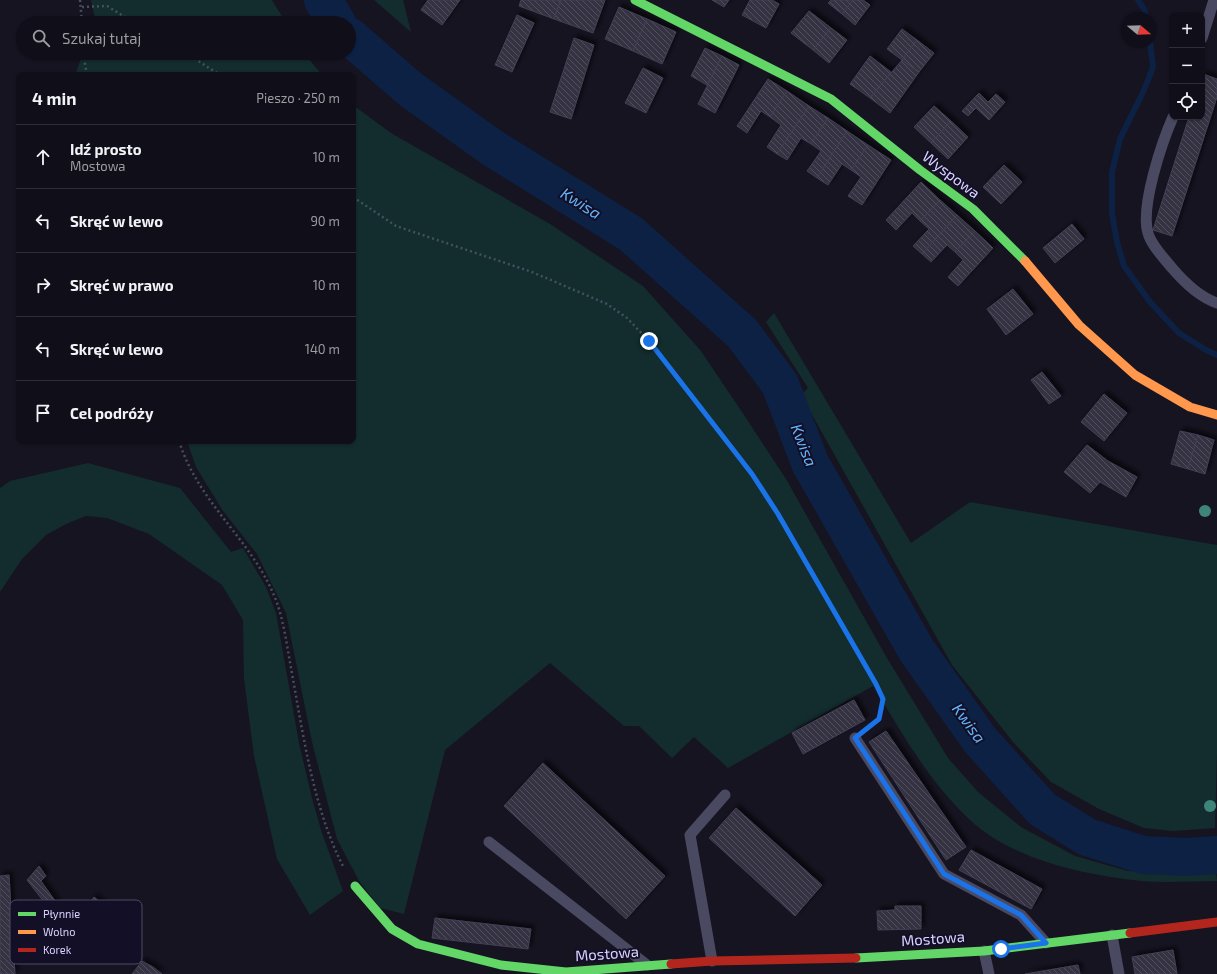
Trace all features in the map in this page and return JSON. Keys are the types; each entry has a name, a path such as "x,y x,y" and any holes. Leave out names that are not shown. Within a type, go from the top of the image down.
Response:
{"street":[{"name":"Wyspowa","path":"635,0 831,99 920,170 973,209 1017,251 1079,325 1135,375 1190,407 1217,415"},
{"name":"Mostowa","path":"355,886 392,929 418,944 501,965 566,972 648,970 712,961 874,958 984,951 1217,922"}],"lane":[{"path":"1205,28 1214,0"},
{"path":"1172,120 1150,191 1147,207 1148,233 1160,252 1183,281 1210,301 1217,303"},
{"path":"855,738 944,874 1021,915 1046,943"},
{"path":"712,961 690,834 725,795"},
{"path":"489,842 648,970"},
{"path":"1112,935 1118,974"},
{"path":"984,951 988,974"}],"path":[{"path":"80,0 82,16"},
{"path":"82,7 107,6 123,16"},
{"path":"84,60 86,72"},
{"path":"197,60 215,72"},
{"path":"356,199 396,226 532,272 607,304 627,318 649,341 752,474 778,514 876,684 883,699 879,719 855,738"},
{"path":"180,444 192,472 206,497 253,557 277,602 304,736 324,823 336,853 355,886"}],"green space":[{"path":"91,0 272,0 282,16 94,16"},
{"path":"374,0 403,0 411,32"},
{"path":"80,60 310,60 320,72 76,72"},
{"path":"356,107 391,133 550,224 643,286 701,351 742,412 786,479 887,658 948,758 978,792 1021,827 1075,856 1128,871 1216,873 1217,881 1150,882 1096,875 1050,863 1007,846 987,834 970,820 942,790 917,756 873,686 728,768 694,737 672,758 639,726 624,726 550,663 445,750 404,914 380,908 359,881 337,839 312,742 286,613 257,554 223,511 196,467 188,444 356,444"},
{"path":"774,313 911,543 970,502 1217,545 1217,754 1215,828 1173,831 1144,828 1099,809 1051,782 1013,742 952,665 801,395 808,388 766,322"},
{"path":"88,463 180,488 231,552 243,548 266,587 276,613 299,743 312,798 322,833 343,891 310,915 277,859 254,756 244,679 243,620 222,585 149,534 107,518 86,516 66,524 46,535 22,559 0,592 0,488 10,481"}],"building":[{"path":"428,0 460,0 442,25 421,10"},
{"path":"521,0 561,0 554,19 519,6"},
{"path":"561,0 605,0 593,33 554,19"},
{"path":"712,0 729,0 724,7"},
{"path":"750,0 772,0 779,4 766,28 742,15"},
{"path":"831,0 853,0 842,14 828,3"},
{"path":"853,0 863,0 870,5 855,25 842,14"},
{"path":"619,7 647,19 633,51 605,39"},
{"path":"809,11 831,28 813,50 791,33"},
{"path":"517,15 534,23 512,72 495,65"},
{"path":"647,19 676,32 662,64 633,51"},
{"path":"831,28 847,40 829,63 813,50"},
{"path":"902,29 917,40 902,60 887,49"},
{"path":"574,38 594,45 571,119 550,112"},
{"path":"917,40 934,53 919,72 902,60"},
{"path":"705,48 722,56 707,85 691,76"},
{"path":"722,56 739,65 715,113 698,104"},
{"path":"870,56 891,72 870,98 850,84"},
{"path":"902,60 919,72 890,113 870,98"},
{"path":"643,68 663,78 646,113 625,103"},
{"path":"1205,75 1217,79 1217,97 1172,236 1153,230 1188,120 1205,120"},
{"path":"768,79 787,91 770,117 761,111 747,133 737,126"},
{"path":"787,91 809,106 777,154 767,147 781,125 770,117"},
{"path":"979,93 988,102 996,94 1005,102 989,120 976,108 968,116 962,111"},
{"path":"809,106 828,118 811,144 801,138 787,160 777,154"},
{"path":"934,106 951,121 931,143 914,127"},
{"path":"828,118 847,131 817,178 807,171 821,151 811,144"},
{"path":"951,121 968,137 948,159 931,143"},
{"path":"847,131 868,145 851,170 842,164 828,185 817,178"},
{"path":"868,145 891,160 862,205 848,196 861,177 851,170"},
{"path":"1004,165 1022,182 1001,204 983,187"},
{"path":"921,182 940,200 920,221 912,213 896,230 886,220"},
{"path":"940,200 957,215 922,254 913,246 929,229 920,221"},
{"path":"957,215 975,231 955,252 947,245 931,262 922,254"},
{"path":"1072,224 1084,239 1055,263 1043,248"},
{"path":"975,231 993,248 958,286 948,277 963,260 955,252"},
{"path":"1013,289 1033,314 1006,335 987,309"},
{"path":"1042,372 1061,396 1049,404 1031,380"},
{"path":"1104,394 1127,413 1104,441 1081,422"},
{"path":"1180,431 1198,435 1188,469 1171,464"},
{"path":"1198,435 1214,440 1205,474 1188,469"},
{"path":"1087,445 1108,461 1137,477 1126,497 1100,482 1090,493 1064,472"},
{"path":"854,700 865,720 803,754 792,733"},
{"path":"886,731 966,847 946,860 869,742"},
{"path":"543,763 665,876 626,919 504,806"},
{"path":"736,808 822,885 795,916 709,838"},
{"path":"971,850 1042,889 1031,909 959,870"},
{"path":"39,866 46,876 41,881 54,900 42,900 27,880"},
{"path":"9,875 11,900 10,964 14,964 15,974 0,974 0,876"},
{"path":"895,906 921,906 921,929 878,930 877,911 895,910"},
{"path":"435,918 531,929 528,949 432,938"},
{"path":"1173,950 1177,974 1135,974 1132,957"},
{"path":"142,961 162,974 132,974 140,964 142,964"},
{"path":"1078,965 1080,974 1025,974"}],"waterway":[{"name":"Kwisa","path":"323,0 333,16"},
{"path":"1138,0 1145,12"},
{"name":"Kwisa","path":"356,42 410,89 491,147 631,234 742,333 780,384 810,463 917,651 980,740 1042,809 1087,837 1143,855 1186,857 1217,855"},
{"path":"1151,48 1153,67 1144,90 1120,139 1112,172 1112,213 1117,242 1124,266 1150,302 1179,333 1217,355"}],"traffic: fast":[{"path":"635,0 831,99 920,170 973,209 1025,261"},
{"path":"355,886 392,929 418,944 501,965 566,972 671,964"},
{"path":"856,958 984,951 1130,933"}],"traffic: slow":[{"path":"1025,261 1079,325 1135,375 1190,407 1217,415"}],"traffic: jam":[{"path":"1130,933 1217,922"},
{"path":"671,964 712,961 856,958"}],"route":[{"path":"649,341 752,474 778,514 876,684 883,699 879,719 855,738 944,874 1021,915 1046,943 1001,949"}]}
